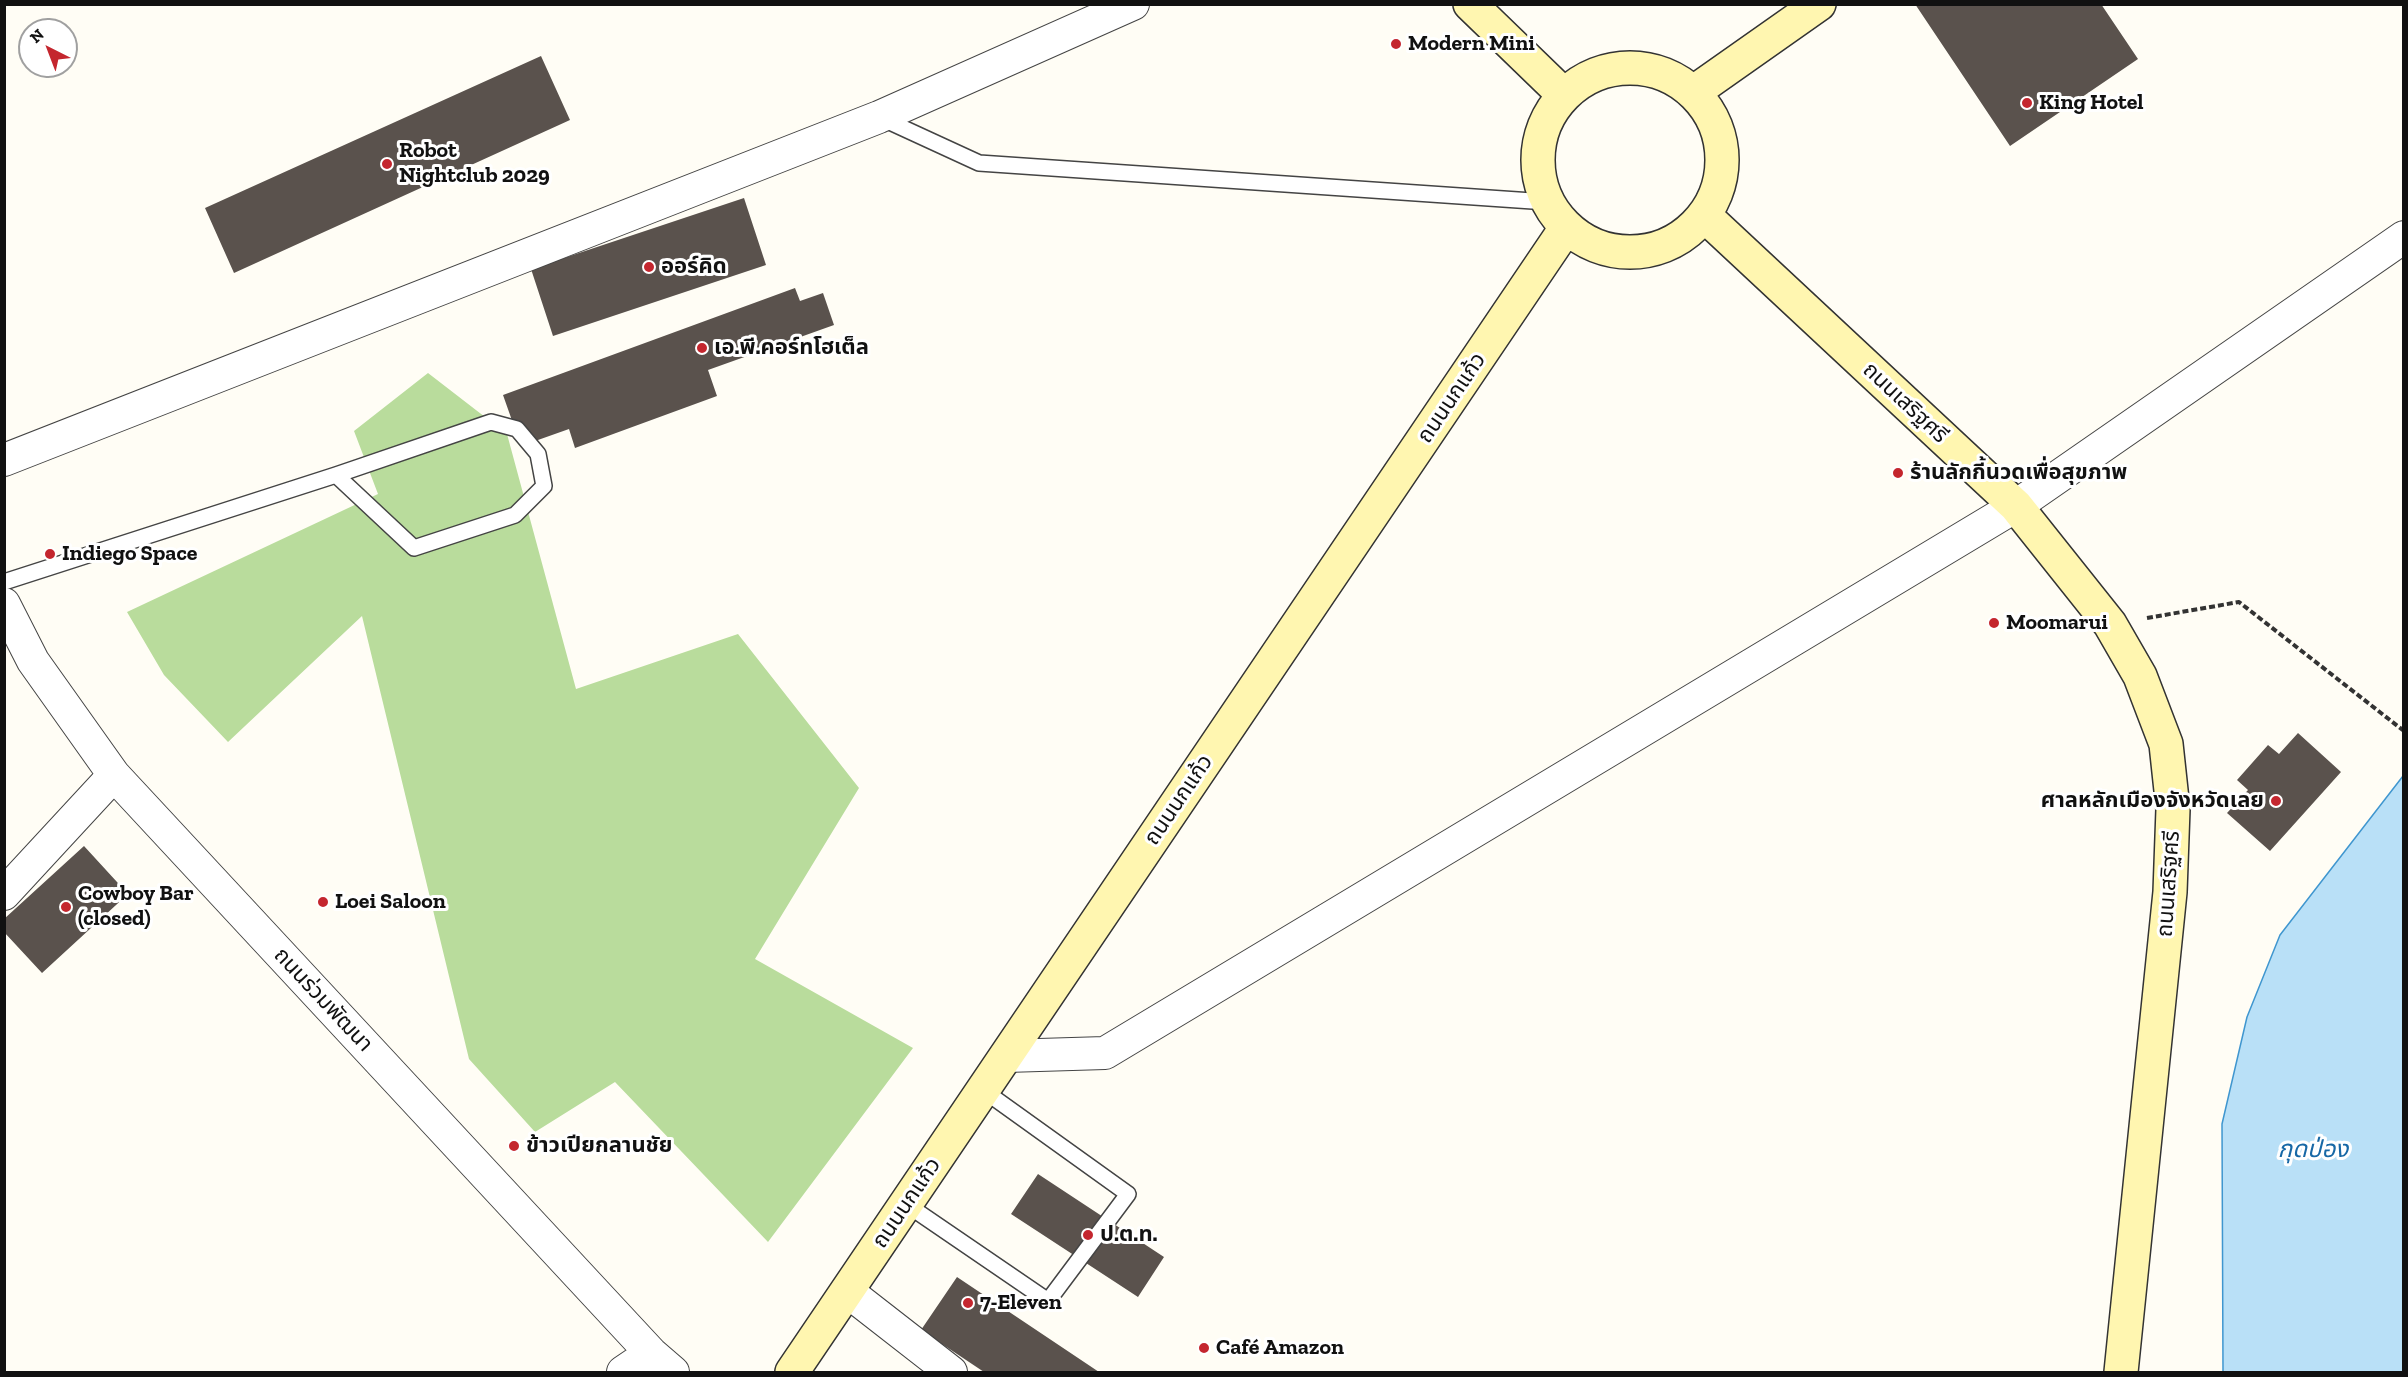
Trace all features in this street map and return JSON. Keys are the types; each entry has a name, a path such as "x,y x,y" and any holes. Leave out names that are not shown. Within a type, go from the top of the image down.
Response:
{"main road":[{"path":"1470,4 1564,96"},
{"path":"1694,92 1819,4"},
{"path":"1642,68 1670,76 1694,92 1710,113 1721,138 1723,165 1717,191 1704,215 1682,237 1654,249 1623,252 1592,245 1566,228 1547,202 1538,175 1538,146 1547,119 1564,96 1587,78 1614,69 1642,68"},
{"name":"ถนนเสริฐศรี","path":"1704,215 2016,506 2110,624 2140,676 2166,744 2174,809 2170,892 2121,1372"},
{"name":"ถนนนกแก้ว","path":"792,1372 1566,228"}],"street":[{"path":"4,460 879,117 1133,4"},
{"path":"1006,1056 1105,1053 2016,506 2403,237"},
{"name":"ถนนร่วมพัฒนา","path":"4,604 33,661 114,776 662,1363"},
{"path":"4,894 114,776"},
{"path":"847,1292 951,1372"},
{"path":"622,1372 662,1363"}],"lane":[{"path":"879,117 979,163 1547,202"},
{"path":"4,582 336,475 491,422 517,429 538,454 544,486 515,515 414,548 336,475"},
{"path":"906,1204 1048,1301 1128,1194 983,1090"}],"path":[{"path":"2110,624 2240,602 2403,731"}],"green space":[{"path":"428,373 507,434 576,689 738,634 859,788 755,959 913,1048 768,1242 615,1082 535,1132 469,1059 362,616 228,742 164,675 127,612 378,494 354,431"}],"water":[{"name":"กุดป่อง","path":"2403,776 2403,1372 2223,1372 2222,1124 2247,1017 2280,935"}],"building":[{"name":"King Hotel","path":"1915,4 2101,4 2138,59 2010,146"},
{"name":"Robot Nightclub 2029","path":"541,56 570,120 234,273 205,208"},
{"name":"ออร์คิด","path":"744,198 766,265 553,336 531,269"},
{"name":"เอ.พี.คอร์ทโฮเต็ล","path":"795,288 800,301 823,293 834,325 708,370 717,396 575,448 569,429 521,446 503,395"},
{"name":"ศาลหลักเมืองจังหวัดเลย","path":"2298,733 2341,772 2270,851 2227,813 2248,790 2237,780 2268,745 2279,754"},
{"name":"Cowboy Bar (closed)","path":"84,846 128,894 42,973 4,932 4,919"},
{"name":"ป.ต.ท.","path":"1038,1174 1164,1257 1138,1297 1011,1214"},
{"name":"7-Eleven","path":"957,1277 1099,1372 984,1372 921,1330"}],"place":[{"name":"Modern Mini","path":"1396,44"},
{"name":"King Hotel","path":"2027,103"},
{"name":"Robot Nightclub 2029","path":"387,164"},
{"name":"ออร์คิด","path":"649,267"},
{"name":"เอ.พี.คอร์ทโฮเต็ล","path":"702,348"},
{"name":"ร้านลักกี้นวดเพื่อสุขภาพ","path":"1898,473"},
{"name":"Indiego Space","path":"50,554"},
{"name":"Moomarui","path":"1994,623"},
{"name":"ศาลหลักเมืองจังหวัดเลย","path":"2276,801"},
{"name":"Loei Saloon","path":"323,902"},
{"name":"Cowboy Bar (closed)","path":"66,907"},
{"name":"ข้าวเปียกลานชัย","path":"514,1146"},
{"name":"ป.ต.ท.","path":"1088,1235"},
{"name":"7-Eleven","path":"968,1303"},
{"name":"Café Amazon","path":"1204,1348"}]}
